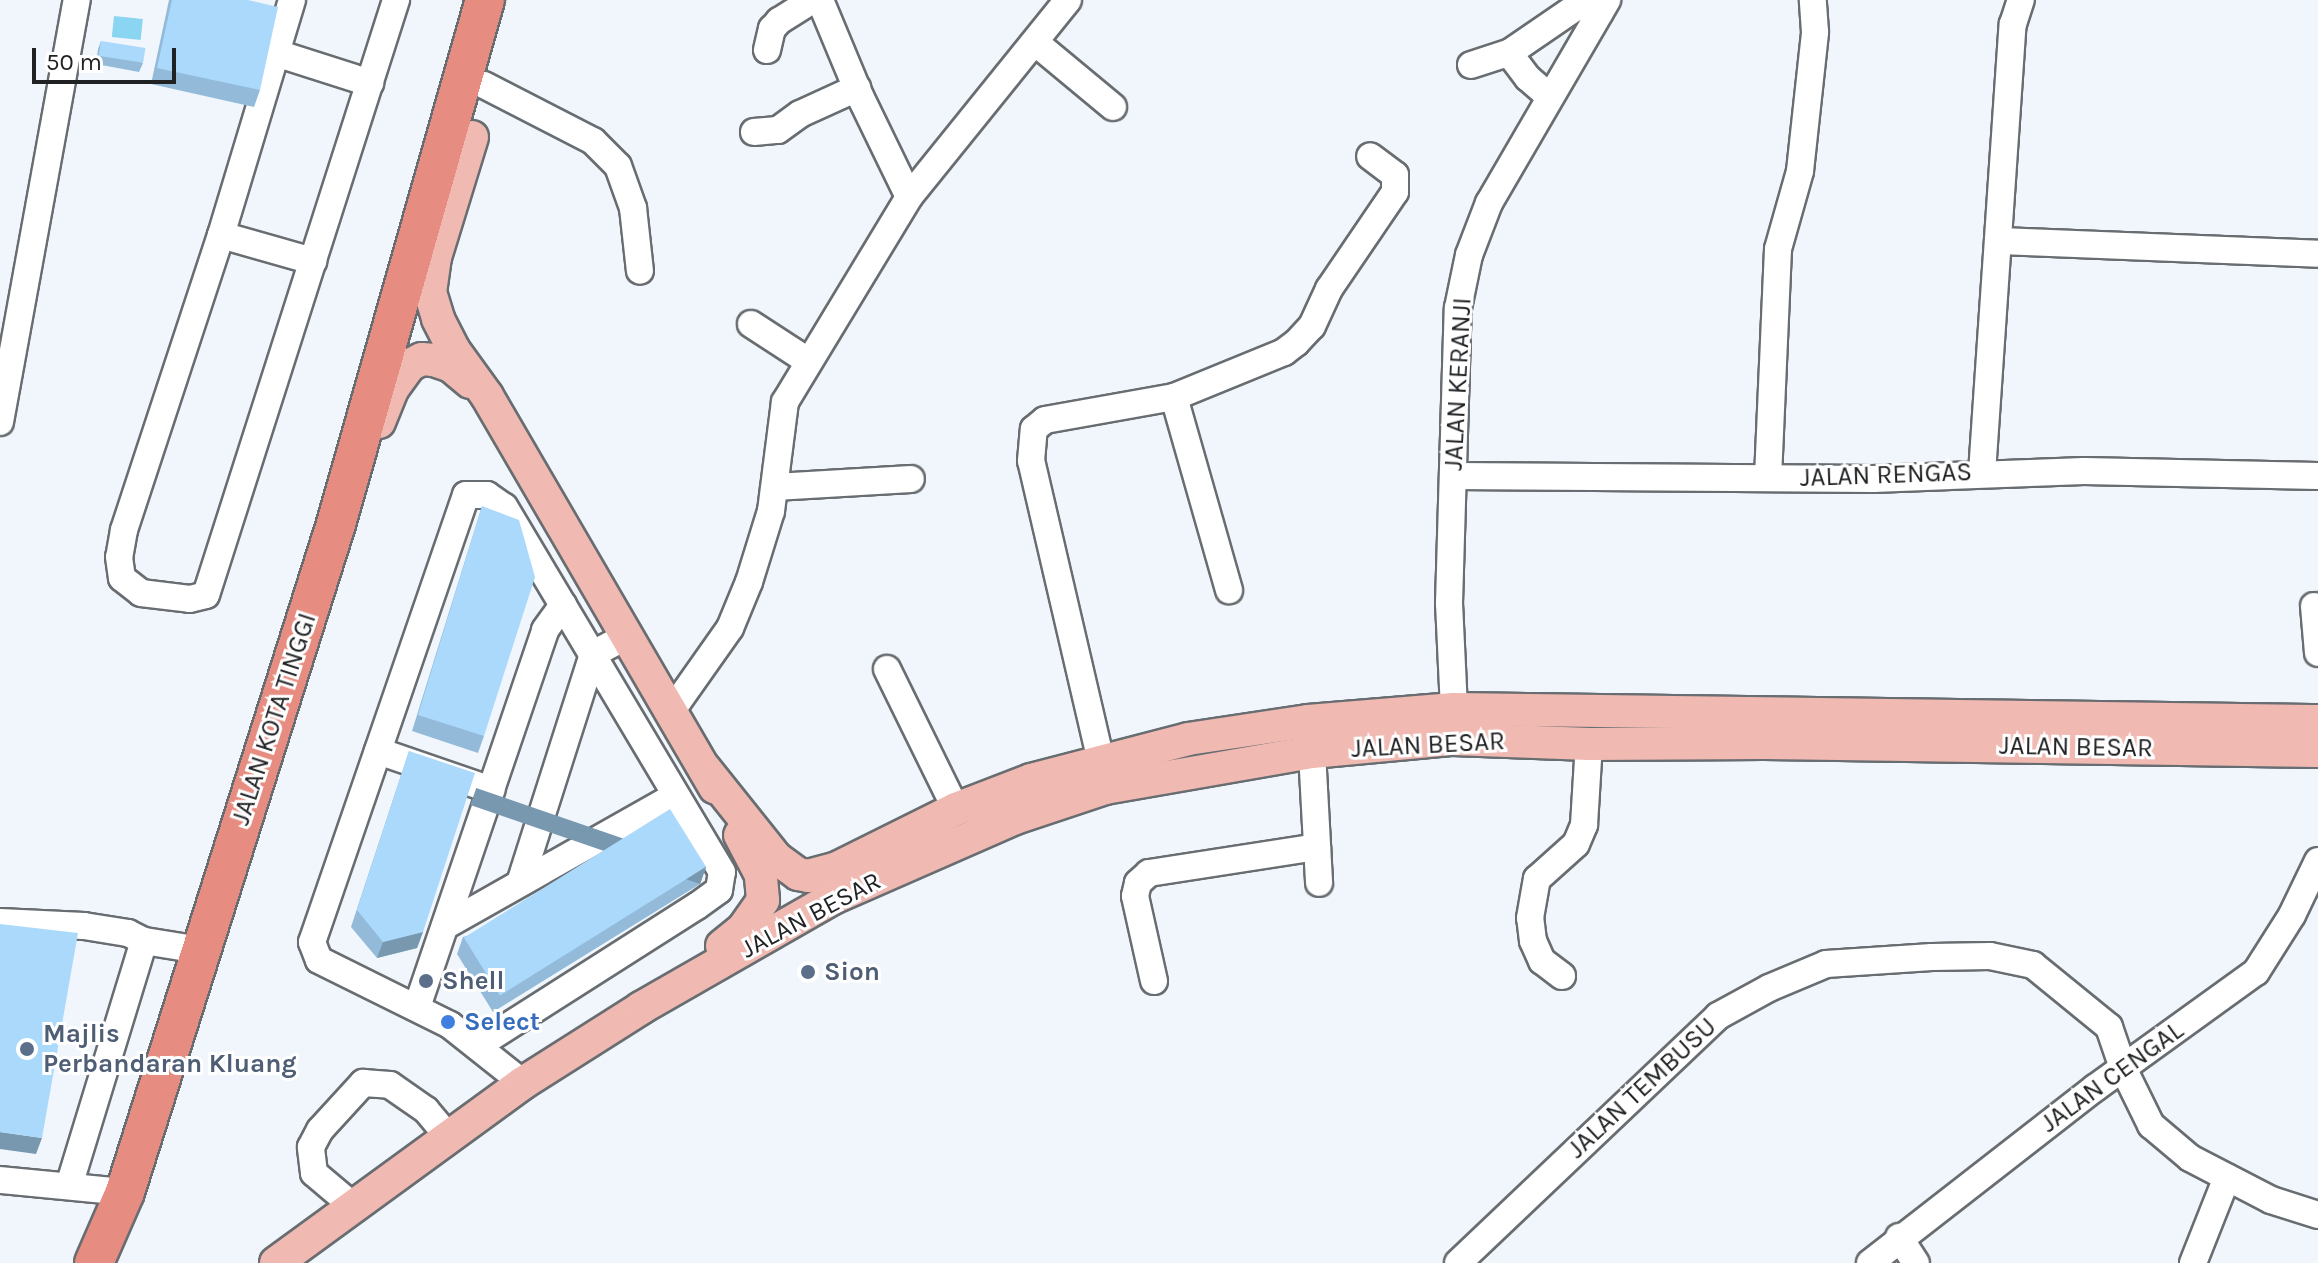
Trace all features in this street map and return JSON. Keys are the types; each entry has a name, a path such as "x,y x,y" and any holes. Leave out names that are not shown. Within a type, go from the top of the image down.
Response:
{"highway":[{"name":"JALAN KOTA TINGGI","path":"94,1263 125,1192 336,524 485,0"},
{"path":"472,137 508,0"}],"main road":[{"name":"JALAN BESAR","path":"472,137 435,257 430,292 438,319 453,349 487,396 705,769 761,875 763,900 743,929 641,1008"},
{"path":"336,524 393,388 410,365 422,359 451,366 487,396"},
{"name":"JALAN BESAR","path":"705,769 776,858 798,874 808,876 837,868 956,809 1031,780 1188,739 1266,726 1454,709 2318,721"},
{"name":"JALAN BESAR","path":"276,1263 523,1083 641,1008 833,898 1015,818 1105,788 1312,752 1453,739 1589,744 1764,743 2318,751"},
{"path":"109,1263 125,1192"},
{"name":"JALAN BESAR","path":"301,1263 353,1206"}],"street":[{"path":"0,422 77,0"},
{"path":"292,0 221,235 124,530 119,557 122,578 141,593 190,599 206,595 396,0"},
{"path":"767,50 772,29 779,21 812,0"},
{"path":"820,0 857,88 909,197"},
{"path":"670,713 730,628 749,582 775,487 785,402 909,197 1068,0"},
{"path":"1768,478 1778,249 1800,171 1815,32 1813,0"},
{"path":"1982,473 2001,241 2013,24 2021,0"},
{"path":"1471,65 1509,53 1579,5 1603,6"},
{"name":"JALAN KERANJI","path":"1454,709 1449,603 1458,308 1469,255 1489,203 1603,6"},
{"path":"1036,43 1113,107"},
{"path":"276,53 370,83"},
{"path":"1509,53 1550,97"},
{"path":"484,85 593,141 618,166 633,208 640,271"},
{"path":"754,132 778,130 800,114 857,88"},
{"path":"1101,761 1031,461 1034,429 1045,420 1174,397 1284,352 1312,326 1329,289 1395,192 1395,175 1370,156"},
{"path":"221,235 313,261"},
{"path":"2001,241 2318,254"},
{"path":"751,324 808,361"},
{"path":"1174,397 1229,590"},
{"name":"JALAN RENGAS","path":"1454,476 1873,479 1982,473 2318,476"},
{"path":"775,487 911,479"},
{"path":"477,1046 719,890 722,872 504,507 487,495 466,495 312,942 319,960 450,1025 523,1083"},
{"path":"417,1007 545,630 563,605"},
{"path":"2314,606 2318,653"},
{"path":"520,883 593,654 627,636"},
{"path":"887,669 956,809"},
{"path":"1562,976 1542,961 1533,941 1530,918 1537,879 1576,844 1584,825 1589,744"},
{"path":"378,751 491,790"},
{"path":"1312,752 1319,883"},
{"path":"445,926 675,796"},
{"path":"1154,981 1135,896 1138,883 1149,873 1317,847"},
{"name":"JALAN CENGAL","path":"1870,1263 1899,1237 2123,1068 2256,972 2292,915 2318,861"},
{"path":"0,922 84,926 128,933 144,941 200,950"},
{"path":"69,1186 144,941"},
{"name":"JALAN TEMBUSU","path":"1458,1263 1718,1016 1769,988 1826,964 1990,956 2033,965 2109,1027 2123,1068 2151,1125 2190,1158 2271,1200 2318,1215"},
{"path":"353,1206 314,1173 311,1147 320,1130 363,1083 390,1085 426,1110 448,1136"},
{"path":"2193,1263 2227,1177"},
{"path":"0,1180 125,1192"},
{"path":"1899,1237 1916,1263"}],"water":[{"path":"114,16 143,19 141,40 112,37"}],"building":[{"path":"172,0 248,0 278,7 260,90 157,68"},
{"path":"101,41 145,48 143,63 99,56"},
{"path":"482,506 519,520 535,577 484,736 418,715"},
{"path":"409,751 475,773 423,932 383,942 357,910"},
{"path":"670,809 706,867 500,995 464,938"},
{"name":"Majlis Perbandaran Kluang","path":"0,924 78,933 42,1138 0,1132"}],"place":[{"name":"Sion","path":"808,972"},
{"name":"Shell","path":"426,981"},
{"name":"Select","path":"448,1022"},
{"name":"Majlis Perbandaran Kluang","path":"27,1049"}]}
